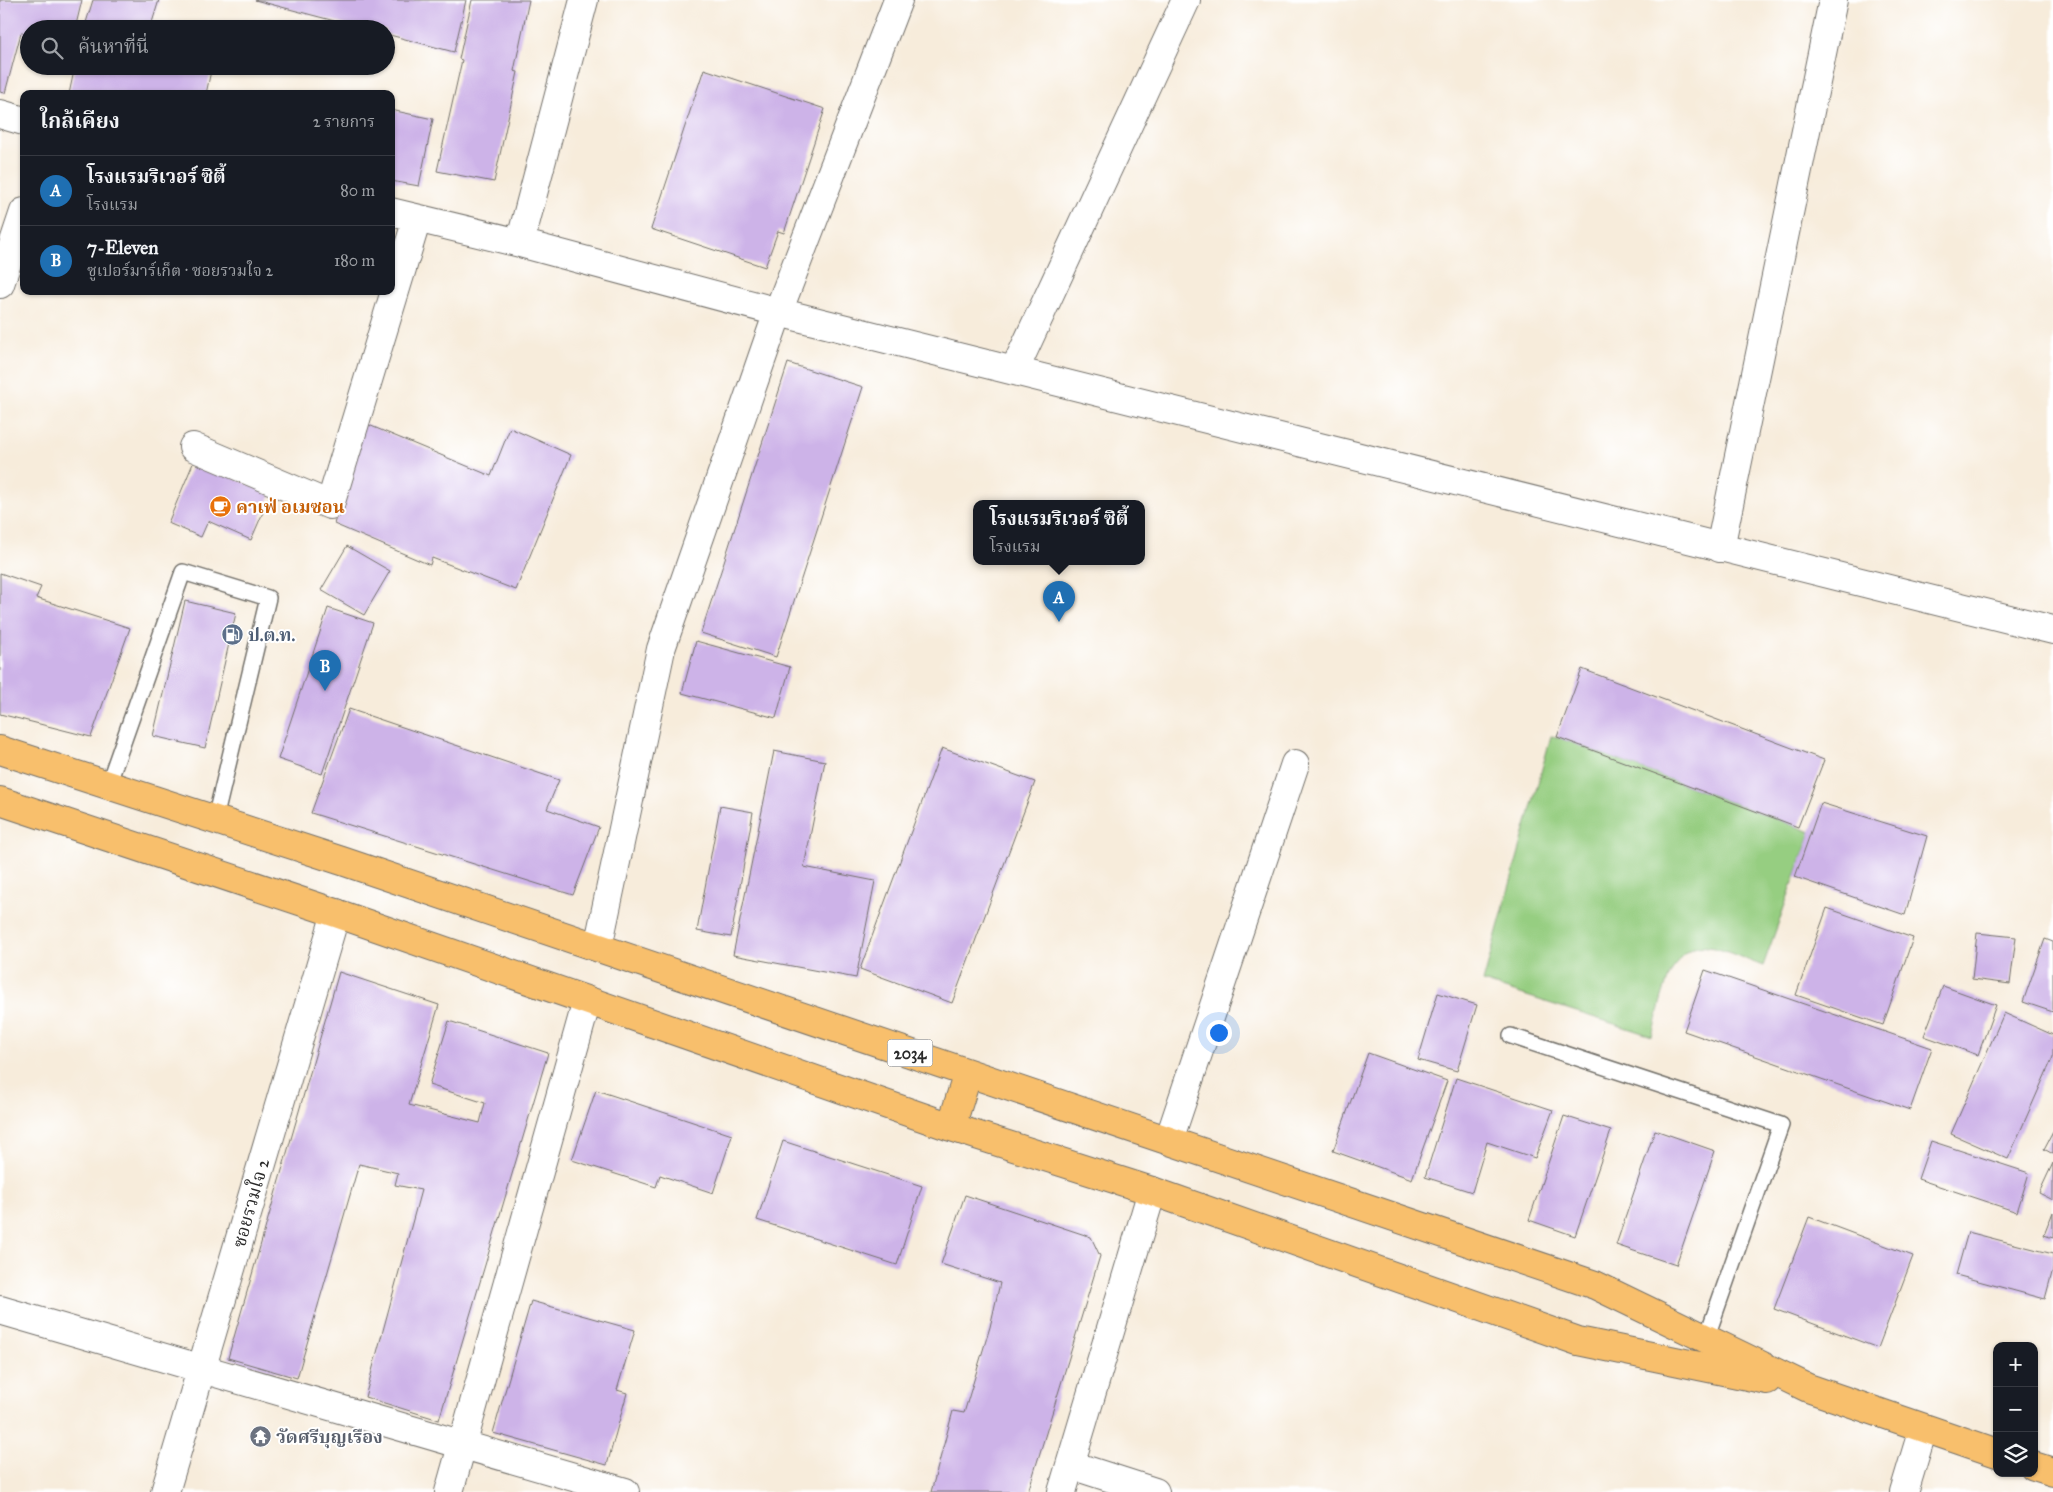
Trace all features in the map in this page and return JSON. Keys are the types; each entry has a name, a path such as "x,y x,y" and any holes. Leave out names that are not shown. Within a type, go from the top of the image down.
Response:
{"main road":[{"name":"2034","path":"0,750 215,819 598,947 1595,1285 1808,1388"},
{"path":"0,801 336,913 951,1127 1152,1192 1578,1341 1808,1388 1993,1452"},
{"path":"951,1127 968,1073"},
{"path":"2038,1467 2053,1472"}],"street":[{"path":"520,243 584,0"},
{"path":"598,947 661,649 778,312 898,0"},
{"path":"1014,371 1186,0"},
{"path":"1720,548 1833,0"},
{"path":"0,114 20,120"},
{"path":"395,213 520,243 778,312 2053,630"},
{"path":"395,291 417,219"},
{"path":"0,284 20,224"},
{"path":"193,447 330,505 394,295"},
{"path":"1169,1140 1295,764"},
{"name":"ซอยรวมใจ 2","path":"166,1492 336,913"},
{"path":"449,1492 587,1001"},
{"path":"1062,1492 1152,1192"},
{"path":"0,1310 625,1492"},
{"path":"1904,1492 1923,1429"},
{"path":"1071,1465 1155,1492"}],"lane":[{"path":"108,785 184,572 268,598 215,819"},
{"path":"1511,1036 1781,1125 1706,1339"}],"green space":[{"path":"1551,736 1811,832 1763,966 1715,948 1695,948 1684,954 1668,978 1652,1036 1483,982"}],"building":[{"path":"0,0 82,0 77,20 20,20 20,37 5,93 0,92"},
{"path":"93,0 159,0 153,20 87,20"},
{"path":"255,0 466,0 454,52 395,36 395,20 331,20"},
{"path":"472,0 529,0 514,71 518,72 494,182 437,171 462,60 459,59"},
{"path":"704,69 825,109 784,233 778,231 765,267 651,229"},
{"path":"73,75 210,75 207,90 70,90"},
{"path":"395,111 433,119 419,186 395,182"},
{"path":"788,363 863,387 776,657 701,633"},
{"path":"364,423 491,476 510,428 571,455 516,590 432,558 430,565 334,524"},
{"name":"คาเฟ่ อเมซอน","path":"194,461 271,494 251,540 208,521 201,537 168,523"},
{"path":"347,546 390,571 364,615 321,590"},
{"path":"0,573 41,587 36,598 130,628 91,737 0,714"},
{"path":"185,601 236,613 205,748 153,736"},
{"path":"328,608 373,623 322,774 278,759"},
{"path":"696,641 790,667 776,718 682,693"},
{"path":"1582,669 1824,760 1798,827 1557,737"},
{"path":"349,709 559,780 547,809 599,827 573,895 311,813"},
{"path":"942,748 1035,782 952,1003 860,969"},
{"path":"774,751 825,761 804,867 875,881 856,978 733,955"},
{"path":"1821,803 1927,836 1905,915 1795,877"},
{"path":"720,806 753,812 731,937 697,931"},
{"path":"1827,908 1913,938 1883,1025 1796,995"},
{"path":"1977,933 2016,937 2010,984 1972,979"},
{"path":"2045,939 2053,942 2053,1012 2023,1002"},
{"path":"1705,970 1932,1048 1910,1110 1684,1031"},
{"path":"339,972 439,1005 409,1105 480,1123 485,1103 429,1085 449,1021 548,1053 439,1420 365,1397 421,1190 395,1185 398,1173 359,1164 297,1378 228,1358"},
{"path":"1943,986 1996,1005 1978,1055 1924,1036"},
{"path":"1438,993 1477,1005 1457,1071 1418,1060"},
{"path":"2004,1013 2053,1035 2053,1057 2008,1159 1951,1134"},
{"path":"1368,1053 1447,1081 1412,1179 1333,1151"},
{"path":"1456,1078 1553,1110 1535,1158 1487,1142 1472,1192 1425,1177"},
{"path":"596,1090 732,1135 713,1193 660,1175 656,1187 572,1160"},
{"path":"1564,1116 1611,1131 1575,1236 1529,1220"},
{"path":"1655,1130 1715,1151 1676,1265 1616,1245"},
{"path":"2053,1132 2053,1154 2044,1149"},
{"path":"783,1141 922,1186 897,1265 757,1220"},
{"path":"1931,1141 2029,1173 2017,1212 1918,1179"},
{"path":"2053,1163 2053,1200 2039,1193"},
{"path":"965,1195 1091,1237 1100,1256 1028,1492 931,1492 953,1411 964,1413 990,1327 1000,1283 941,1264"},
{"path":"2053,1212 2053,1238 2044,1235"},
{"path":"1809,1217 1913,1256 1878,1348 1774,1309"},
{"path":"1968,1232 2053,1254 2053,1269 2045,1299 1956,1275"},
{"path":"531,1301 635,1330 617,1390 627,1393 607,1465 493,1433"}],"place":[{"name":"คาเฟ่ อเมซอน","path":"220,507"},
{"name":"โรงแรมริเวอร์ ซิตี้","path":"1059,622"},
{"name":"ป.ต.ท.","path":"232,635"},
{"name":"7-Eleven","path":"325,691"},
{"name":"วัดศรีบุญเรือง","path":"260,1437"}]}
